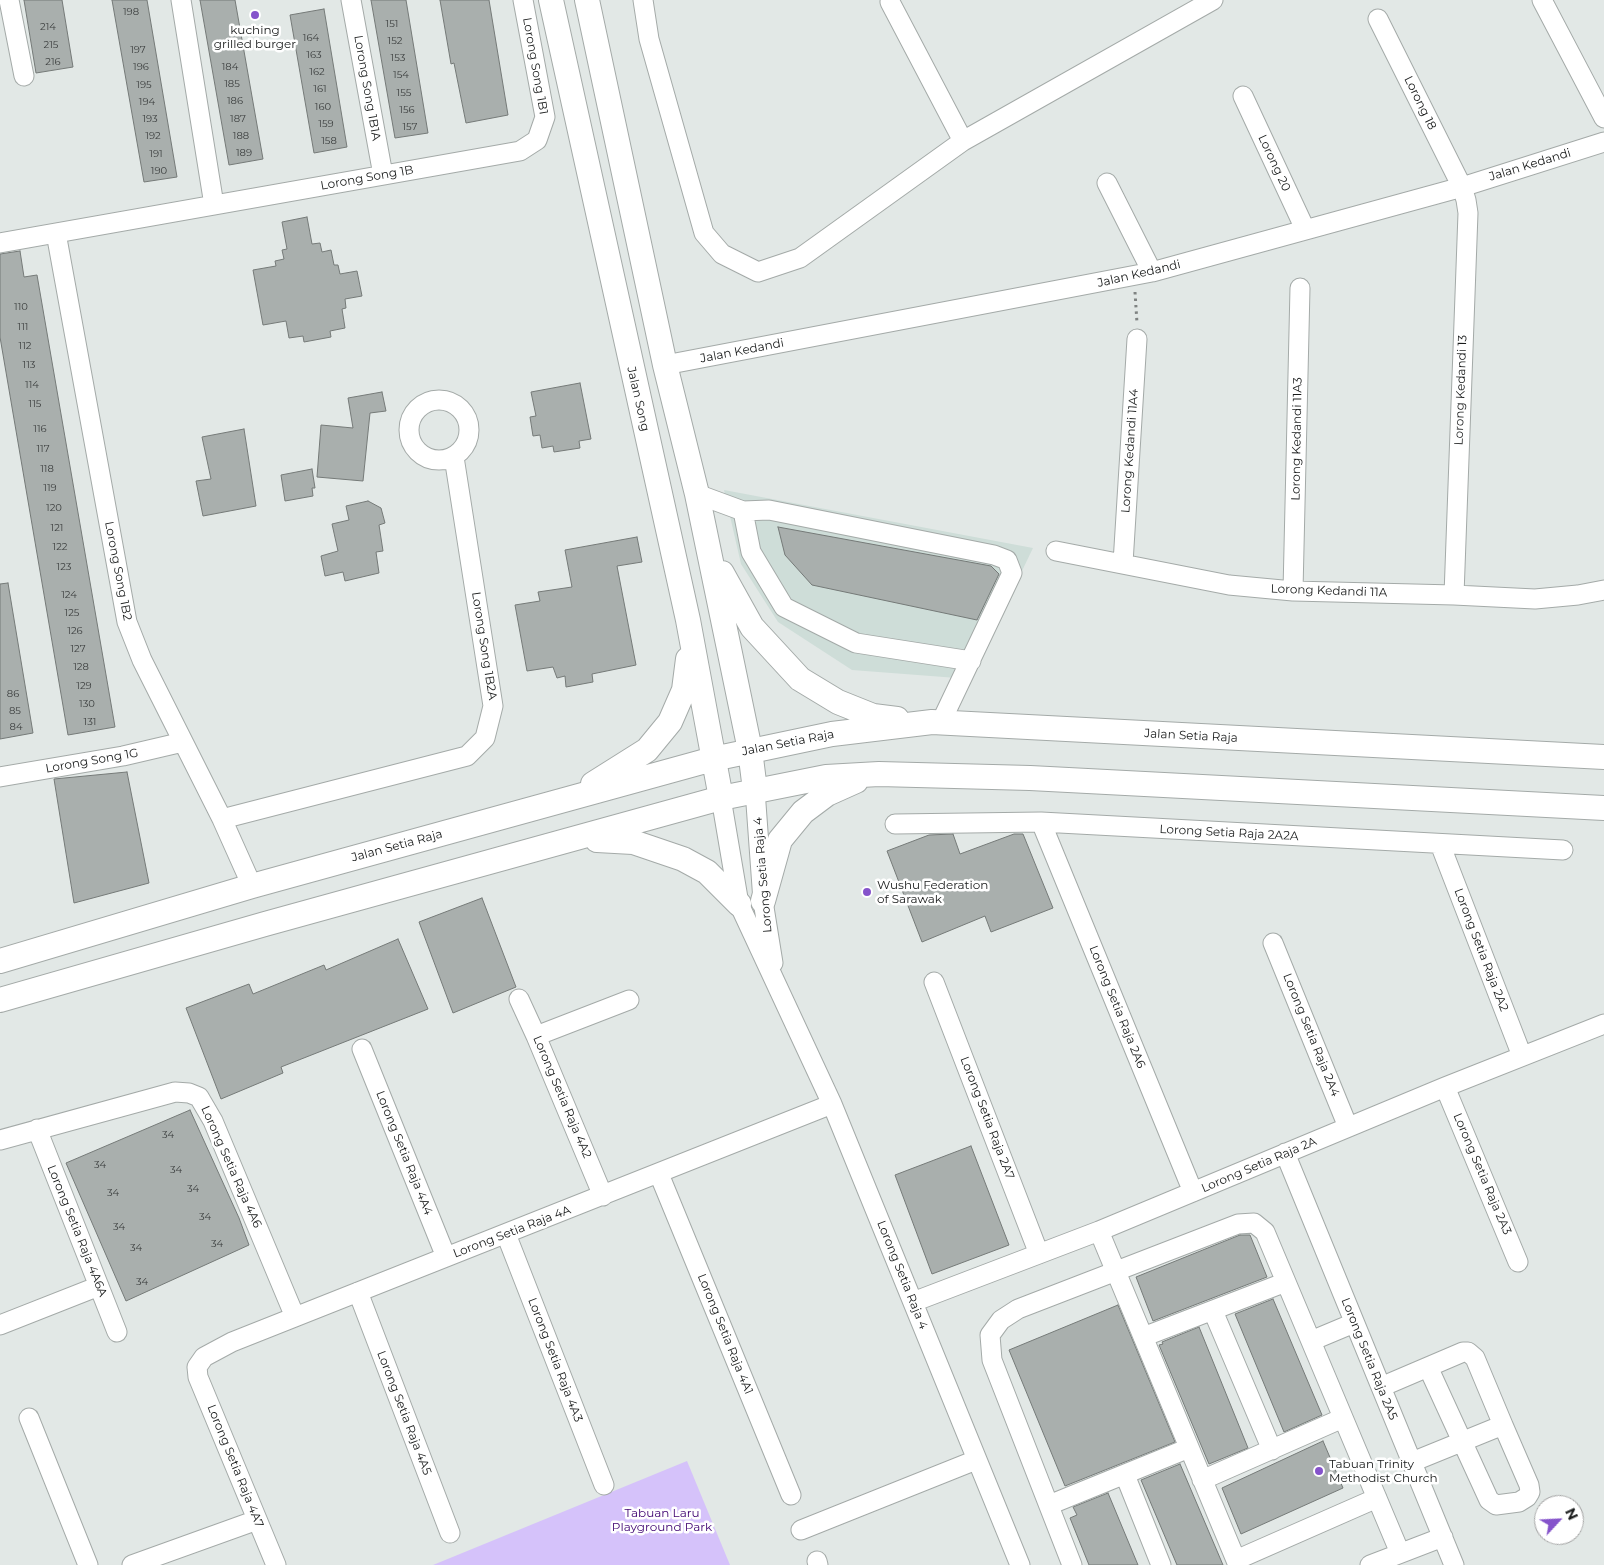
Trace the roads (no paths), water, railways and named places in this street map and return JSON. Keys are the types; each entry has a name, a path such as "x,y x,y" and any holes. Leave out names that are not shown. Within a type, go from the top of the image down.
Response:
{"main road":[{"name":"Jalan Song","path":"551,0 688,620 721,798"},
{"path":"587,0 665,365 706,540 750,750 755,790"},
{"path":"664,512 661,446 652,377 655,370 665,365"},
{"path":"706,540 736,602 752,627 800,679 838,702 873,716 937,722"},
{"path":"560,801 609,775 647,750 670,722 684,690 688,663 688,620"},
{"name":"Jalan Setia Raja","path":"0,961 252,886 713,759 832,734 937,722 1604,757"},
{"path":"1560,755 1584,770 1604,771"},
{"path":"763,901 780,840 803,812 827,794 853,782 879,774"},
{"path":"0,1000 264,924 571,841 721,798 826,777 879,774 1030,778 1604,808"},
{"path":"571,841 633,842 657,849 707,872 739,904"}],"street":[{"path":"9,0 24,76"},
{"path":"181,0 214,205"},
{"name":"Lorong Song 1B1A","path":"351,0 383,176"},
{"name":"Lorong Song 1B1","path":"520,151 537,140 542,131 545,117 523,0"},
{"path":"643,0 649,39 704,233 722,254 758,272 800,258 963,141 1213,0"},
{"path":"1542,0 1604,118"},
{"path":"890,2 963,141"},
{"name":"Lorong 18","path":"1378,19 1462,187"},
{"name":"Lorong 20","path":"1243,96 1305,229"},
{"name":"Jalan Kedandi","path":"665,365 1152,272 1462,187 1604,142"},
{"name":"Lorong Song 1B","path":"0,243 520,151"},
{"path":"1107,183 1152,272"},
{"name":"Lorong Kedandi 13","path":"1454,594 1468,213 1462,187"},
{"name":"Lorong Song 1B2","path":"56,233 127,622 142,660 222,819 252,886"},
{"name":"Lorong Kedandi 11A3","path":"1293,591 1300,288"},
{"name":"Lorong Kedandi 11A4","path":"1123,563 1137,339"},
{"name":"Lorong Song 1B2A","path":"222,819 467,756 485,738 493,706 454,456"},
{"path":"696,494 743,511 769,510 994,555 1007,560 1012,572 971,661 937,722"},
{"path":"743,511 751,552 784,607 856,643 971,661"},
{"name":"Lorong Kedandi 11A","path":"1056,551 1220,584 1293,591 1454,594 1536,599 1578,595 1604,590"},
{"name":"Lorong Song 1G","path":"0,777 123,756 183,742"},
{"name":"Lorong Setia Raja 4","path":"755,790 763,901 778,988"},
{"name":"Lorong Setia Raja 4","path":"721,798 739,904 832,1104 1020,1565"},
{"name":"Lorong Setia Raja 2A2A","path":"896,824 1042,822 1562,850"},
{"name":"Lorong Setia Raja 2A6","path":"1042,822 1193,1192"},
{"name":"Lorong Setia Raja 2A2","path":"1440,844 1522,1056"},
{"name":"Lorong Setia Raja 2A4","path":"1273,943 1348,1127"},
{"name":"Lorong Setia Raja 2A7","path":"934,982 1039,1254"},
{"name":"Lorong Setia Raja 4A2","path":"518,999 536,1036 603,1196"},
{"path":"536,1036 629,1000"},
{"name":"Lorong Setia Raja 2A","path":"913,1302 1099,1231 1522,1056 1603,1029"},
{"name":"Lorong Setia Raja 4A4","path":"362,1049 446,1258"},
{"name":"Lorong Setia Raja 2A3","path":"1445,1087 1518,1262"},
{"name":"Lorong Setia Raja 4A6","path":"0,1140 175,1092 189,1093 199,1097 213,1121 295,1317"},
{"name":"Lorong Setia Raja 4A","path":"197,1367 204,1357 232,1342 832,1104"},
{"name":"Lorong Setia Raja 4A6A","path":"37,1129 117,1332"},
{"name":"Lorong Setia Raja 2A5","path":"1285,1154 1454,1565"},
{"name":"Lorong Setia Raja 4A1","path":"659,1174 790,1495"},
{"path":"1072,1565 992,1360 990,1335 1001,1320 1018,1309 1238,1224 1254,1223 1265,1232 1400,1553"},
{"path":"1099,1231 1237,1563 1377,1498"},
{"name":"Lorong Setia Raja 4A3","path":"506,1234 604,1485"},
{"path":"1143,1337 1286,1282"},
{"path":"0,1325 99,1286"},
{"name":"Lorong Setia Raja 4A5","path":"358,1292 450,1533"},
{"path":"1213,1311 1272,1450"},
{"path":"1311,1341 1354,1323"},
{"path":"1380,1386 1463,1352 1468,1352 1475,1358 1529,1484 1527,1497 1519,1502 1496,1505 1489,1500 1460,1441 1428,1367"},
{"name":"Lorong Setia Raja 4A7","path":"197,1367 198,1378 276,1565"},
{"path":"29,1418 88,1565"},
{"path":"1202,1480 1343,1418"},
{"path":"1412,1462 1460,1441 1504,1425"},
{"path":"1049,1505 1189,1448"},
{"path":"801,1530 976,1460"},
{"path":"1125,1475 1161,1565"},
{"path":"132,1565 257,1520"},
{"path":"1370,1565 1443,1537"}],"place":[{"name":"kuching grilled burger","path":"255,15"},
{"name":"Wushu Federation of Sarawak","path":"867,892"},
{"name":"Tabuan Trinity Methodist Church","path":"1319,1471"}],"park label":[{"name":"Tabuan Laru Playground Park","path":"662,1520"}]}
